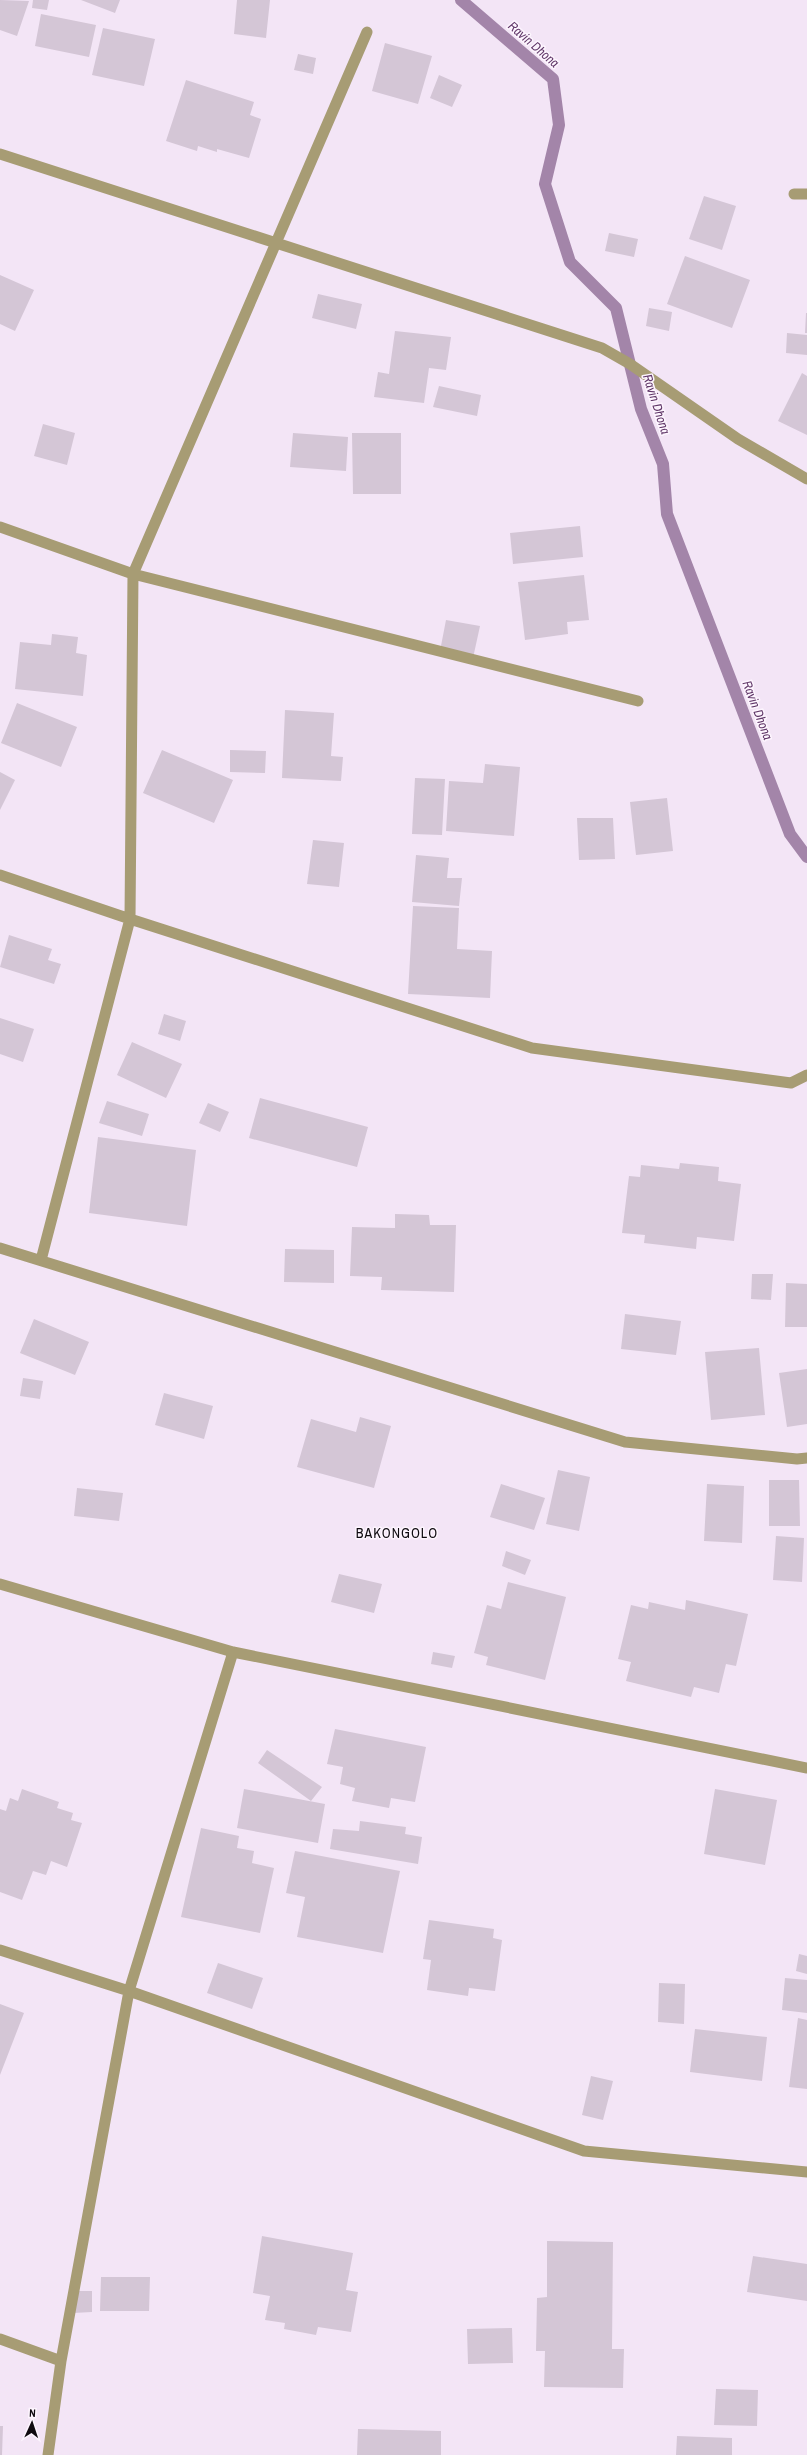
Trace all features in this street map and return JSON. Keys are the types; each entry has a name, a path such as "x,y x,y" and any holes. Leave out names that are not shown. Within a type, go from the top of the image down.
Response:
{"street":[{"path":"41,1260 130,919 133,574 367,32"},
{"path":"0,154 602,348 630,364 738,439 807,479"},
{"path":"794,194 807,194"},
{"path":"0,527 133,574 638,701"},
{"path":"0,874 130,919 532,1048 791,1083 807,1074"},
{"path":"0,1248 625,1442 797,1460 807,1458"},
{"path":"0,1584 233,1652 807,1768"},
{"path":"48,2455 61,2361 129,1991 233,1652"},
{"path":"0,1950 129,1991 584,2151 807,2172"},
{"path":"0,2338 61,2361"}],"building":[{"path":"0,0 29,1 17,36 0,30"},
{"path":"33,0 49,0 47,10 32,8"},
{"path":"81,0 120,0 115,13"},
{"path":"237,0 270,0 266,38 234,34"},
{"path":"41,14 96,25 89,57 35,46"},
{"path":"103,28 155,39 144,86 92,75"},
{"path":"385,43 432,56 418,104 372,91"},
{"path":"298,54 316,58 313,74 294,70"},
{"path":"439,75 462,85 452,107 430,98"},
{"path":"186,80 254,102 250,115 261,119 249,158 217,149 217,152 198,146 197,151 166,141"},
{"path":"704,196 736,206 722,250 689,239"},
{"path":"609,233 638,239 634,257 605,251"},
{"path":"685,256 750,280 732,328 667,304"},
{"path":"0,275 34,290 15,331 0,324"},
{"path":"318,294 362,304 356,329 312,318"},
{"path":"649,308 672,312 669,331 646,326"},
{"path":"806,313 807,333 805,333"},
{"path":"395,331 451,337 446,370 429,368 424,403 374,397 378,372 389,374"},
{"path":"787,333 807,335 807,355 786,353"},
{"path":"802,373 807,376 807,435 778,421"},
{"path":"439,386 481,395 477,416 433,407"},
{"path":"43,424 75,433 67,465 34,456"},
{"path":"293,433 348,437 346,471 290,467"},
{"path":"352,433 401,433 401,494 353,494"},
{"path":"580,526 583,557 513,564 510,533"},
{"path":"584,575 589,620 567,622 568,634 525,640 518,582"},
{"path":"446,620 480,626 473,658 440,651"},
{"path":"52,634 78,637 76,653 87,655 83,696 15,689 20,642 51,645"},
{"path":"17,703 77,727 61,767 1,743"},
{"path":"285,710 334,713 331,756 343,757 341,781 282,778"},
{"path":"162,750 233,780 214,823 143,793"},
{"path":"230,750 266,751 265,773 230,772"},
{"path":"485,764 520,767 514,836 446,831 449,781 483,783"},
{"path":"0,772 15,780 0,810"},
{"path":"415,778 445,779 442,835 412,834"},
{"path":"667,798 673,851 636,855 630,802"},
{"path":"577,818 613,818 615,859 579,860"},
{"path":"313,840 344,843 339,887 307,884"},
{"path":"416,855 449,858 447,878 462,878 459,906 412,902"},
{"path":"413,906 459,908 457,949 492,951 490,998 408,994"},
{"path":"9,935 52,949 48,960 61,964 54,984 0,967"},
{"path":"164,1014 186,1021 180,1041 158,1034"},
{"path":"0,1018 34,1029 23,1062 0,1054"},
{"path":"132,1042 182,1064 166,1098 117,1075"},
{"path":"260,1098 368,1127 357,1167 249,1138"},
{"path":"107,1101 149,1114 142,1136 99,1123"},
{"path":"208,1103 229,1112 220,1132 199,1123"},
{"path":"98,1137 196,1150 187,1226 89,1213"},
{"path":"680,1163 719,1167 718,1181 741,1184 734,1241 697,1237 696,1249 644,1243 645,1235 622,1233 629,1176 640,1177 641,1165 679,1169"},
{"path":"395,1214 429,1215 430,1225 456,1225 454,1292 381,1290 382,1277 350,1276 352,1227 395,1228"},
{"path":"285,1249 334,1250 334,1283 284,1282"},
{"path":"752,1274 773,1274 771,1300 751,1299"},
{"path":"786,1283 807,1284 807,1327 785,1327"},
{"path":"625,1314 681,1321 676,1355 621,1349"},
{"path":"34,1319 89,1342 75,1375 20,1353"},
{"path":"759,1348 765,1415 711,1420 705,1352"},
{"path":"807,1369 807,1424 787,1427 779,1373"},
{"path":"23,1378 43,1381 40,1399 20,1396"},
{"path":"164,1393 213,1406 204,1439 155,1425"},
{"path":"360,1417 391,1426 374,1488 297,1467 311,1419 356,1432"},
{"path":"558,1470 590,1477 579,1531 546,1524"},
{"path":"769,1480 799,1480 800,1526 769,1526"},
{"path":"501,1484 545,1498 534,1530 490,1517"},
{"path":"707,1484 744,1486 742,1543 704,1541"},
{"path":"77,1488 123,1493 119,1521 74,1516"},
{"path":"776,1536 804,1538 802,1582 773,1580"},
{"path":"506,1551 531,1560 525,1575 502,1566"},
{"path":"339,1574 382,1584 374,1613 331,1602"},
{"path":"508,1582 566,1597 545,1680 486,1665 488,1657 474,1653 487,1605 501,1609"},
{"path":"686,1600 748,1614 736,1666 726,1664 719,1693 694,1687 691,1697 626,1681 631,1662 618,1659 631,1605 648,1609 649,1602 685,1610"},
{"path":"433,1652 455,1656 452,1668 431,1664"},
{"path":"335,1729 426,1747 415,1802 391,1798 389,1808 352,1801 355,1788 340,1784 343,1767 327,1764"},
{"path":"267,1750 322,1787 311,1801 258,1763"},
{"path":"22,1789 59,1802 57,1808 73,1813 71,1820 82,1823 67,1867 51,1861 46,1875 33,1871 22,1900 0,1892 0,1809 6,1811 10,1798 18,1801"},
{"path":"244,1789 325,1804 318,1843 237,1828"},
{"path":"715,1789 777,1800 765,1865 704,1854"},
{"path":"360,1821 406,1827 405,1834 422,1837 418,1864 330,1849 333,1829 359,1831"},
{"path":"201,1828 239,1836 237,1848 254,1851 252,1863 274,1868 260,1933 181,1917"},
{"path":"295,1851 400,1871 383,1953 297,1937 305,1897 286,1893"},
{"path":"429,1920 494,1929 493,1938 502,1940 495,1991 469,1988 468,1996 427,1990 431,1960 423,1959"},
{"path":"799,1954 807,1956 807,1974 796,1971"},
{"path":"218,1963 263,1978 252,2009 207,1993"},
{"path":"785,1978 807,1980 807,2013 782,2010"},
{"path":"659,1983 685,1984 684,2024 658,2022"},
{"path":"0,2004 24,2013 0,2075"},
{"path":"798,2018 807,2020 807,2089 789,2087"},
{"path":"695,2029 767,2037 762,2081 690,2072"},
{"path":"591,2076 613,2081 603,2120 582,2115"},
{"path":"262,2236 353,2253 346,2290 358,2292 351,2332 318,2327 316,2335 284,2329 285,2323 265,2320 270,2296 253,2293"},
{"path":"547,2241 613,2242 612,2349 624,2349 623,2388 544,2387 545,2351 536,2351 537,2298 547,2297"},
{"path":"753,2256 807,2264 807,2301 747,2292"},
{"path":"101,2277 150,2277 149,2311 100,2311"},
{"path":"72,2291 92,2291 92,2312 73,2313"},
{"path":"512,2328 513,2363 468,2364 467,2329"},
{"path":"716,2389 758,2390 757,2426 714,2425"},
{"path":"0,2426 3,2426 2,2455 0,2455"},
{"path":"358,2429 441,2431 441,2455 357,2455"},
{"path":"677,2436 732,2438 732,2455 676,2455"}],"waterway":[{"name":"Ravin Dhona","path":"461,0 553,79 559,125 545,184 570,262 616,308 641,409 663,464 667,514 790,834 807,857"}],"district":[{"name":"BAKONGOLO","path":"397,1533"}]}
